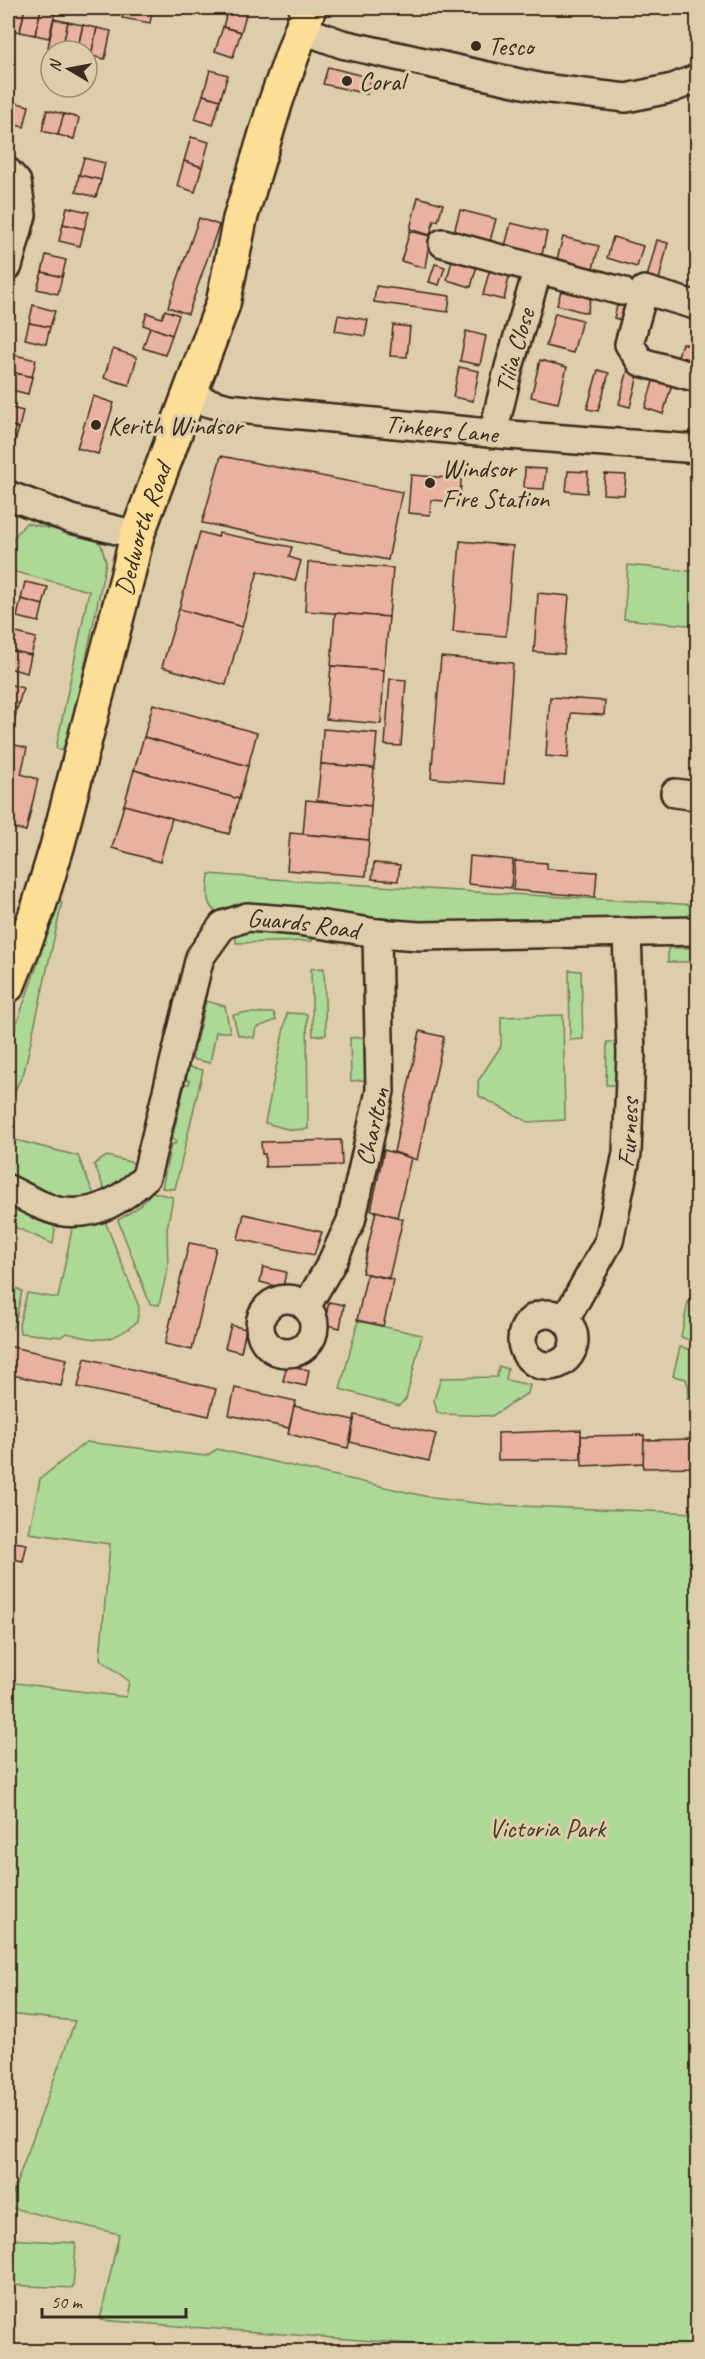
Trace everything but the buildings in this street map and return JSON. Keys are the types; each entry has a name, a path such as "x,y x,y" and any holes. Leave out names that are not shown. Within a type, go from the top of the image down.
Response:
{"main road":[{"name":"Dedworth Road","path":"8,985 38,909 57,847 137,535 222,304 240,219 276,101 305,19"}],"street":[{"path":"305,19 342,44 542,88 626,98 673,88 698,78"},
{"path":"8,172 17,182 22,215 8,266"},
{"path":"443,243 621,291"},
{"name":"Tilia Close","path":"493,434 538,269"},
{"path":"698,306 644,290 629,344 641,362 698,378"},
{"name":"Tinkers Lane","path":"188,397 228,408 493,434 698,449"},
{"path":"9,502 137,535"},
{"name":"Guards Road","path":"8,1189 62,1212 94,1210 126,1196 146,1177 200,957 223,925 247,917 420,936 698,931"},
{"name":"Furness","path":"565,1320 609,1241 627,1153 631,1055 627,932"},
{"name":"Charlton","path":"306,1307 331,1264 351,1221 376,1117 380,1091 377,933"}],"green space":[{"path":"26,523 91,538 101,544 106,562 74,717 62,751 56,748 89,591 8,570 14,537"},
{"path":"628,565 697,572 697,626 624,619"},
{"path":"209,874 697,905 697,924 369,926 266,903 219,914 209,902"},
{"path":"57,897 62,903 24,1072 8,1105 8,1048 40,957"},
{"path":"259,921 312,932 312,941 236,943 236,931"},
{"path":"668,948 697,948 697,962 668,962"},
{"path":"324,968 326,1035 313,1036 311,969"},
{"path":"569,970 581,971 583,1039 570,1040"},
{"path":"206,1001 225,1006 230,1032 216,1032 210,1063 192,1059"},
{"path":"274,1013 276,1020 256,1028 254,1038 238,1035 233,1015"},
{"path":"287,1013 307,1014 308,1129 291,1130 265,1123"},
{"path":"563,1015 565,1120 528,1122 479,1096 478,1081 501,1046 501,1017"},
{"path":"364,1037 365,1080 351,1081 350,1038"},
{"path":"607,1042 621,1042 620,1085 606,1085"},
{"path":"189,1067 203,1070 175,1189 162,1188 171,1144 175,1144 176,1141 172,1139 185,1084 189,1084 190,1081 186,1080"},
{"path":"8,1138 78,1156 97,1202 78,1205 8,1177"},
{"path":"107,1156 141,1165 108,1198 94,1164"},
{"path":"152,1192 173,1197 167,1229 168,1267 159,1305 150,1304 118,1220 139,1207"},
{"path":"8,1199 50,1219 55,1229 53,1244 8,1224"},
{"path":"105,1221 139,1307 137,1322 118,1335 103,1339 66,1333 61,1337 20,1333 19,1325 27,1293 58,1298 73,1224"},
{"path":"8,1284 22,1291 15,1323 11,1330 8,1330"},
{"path":"688,1302 697,1304 697,1401 687,1399 689,1388 686,1379 673,1376 680,1347 693,1350 695,1342 681,1337"},
{"path":"358,1321 422,1335 406,1399 399,1406 340,1389"},
{"path":"499,1366 508,1369 506,1380 530,1385 528,1393 492,1416 437,1412 434,1400 441,1378 497,1377"},
{"name":"Victoria Park","path":"86,1442 206,1456 217,1449 433,1498 495,1505 697,1513 697,2351 502,2351 100,2320 119,2234 8,2207 75,2021 8,2014 8,1682 126,1697 129,1681 100,1659 110,1544 29,1533 40,1479"},
{"path":"8,2239 76,2243 73,2288 8,2285"}],"place":[{"name":"Tesco","path":"476,46"},
{"name":"Coral","path":"347,81"},
{"name":"Kerith Windsor","path":"96,425"},
{"name":"Windsor Fire Station","path":"430,483"}]}
